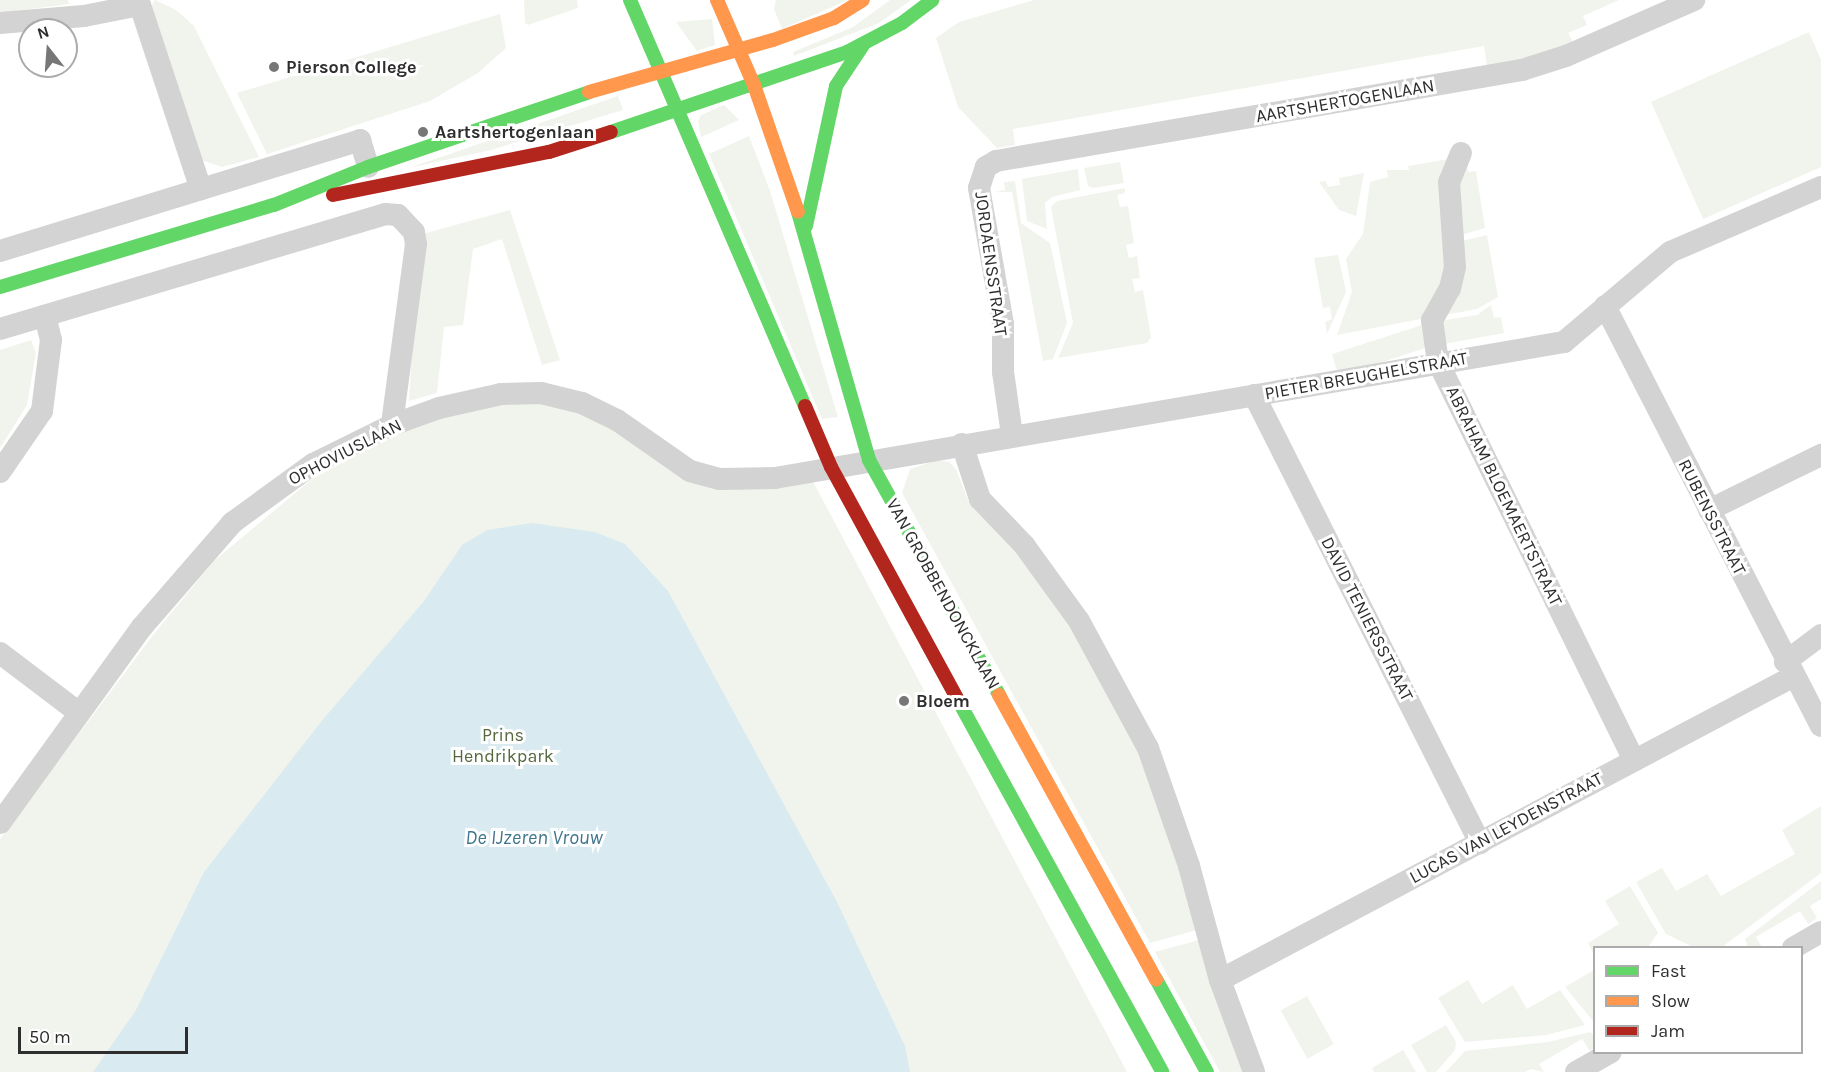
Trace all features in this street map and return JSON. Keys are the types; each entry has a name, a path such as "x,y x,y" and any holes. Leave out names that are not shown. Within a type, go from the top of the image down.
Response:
{"main road":[{"name":"VAN GROBBENDONCKLAAN","path":"630,0 831,467 1162,1072"},
{"name":"VAN GROBBENDONCKLAAN","path":"717,0 754,85 805,233 869,460 1207,1072"},
{"path":"0,287 274,205 368,167 580,94 739,50 834,18 863,0"},
{"path":"274,205 549,152 754,85 863,45 902,23 932,0"},
{"path":"805,233 812,185 836,86 863,45"}],"street":[{"name":"AARTSHERTOGENLAAN","path":"986,167 996,161 1522,70 1566,56 1694,0"},
{"path":"0,23 84,16 140,5 201,189"},
{"path":"0,251 360,140 368,167"},
{"name":"ABRAHAM BLOEMAERTSTRAAT","path":"1461,153 1449,182 1455,267 1450,288 1432,320 1438,362 1634,760"},
{"name":"JORDAENSSTRAAT","path":"986,167 979,188 1003,324 1003,372 1012,435"},
{"name":"PIETER BREUGHELSTRAAT","path":"831,467 1564,342 1670,252 1821,187"},
{"path":"0,329 385,214 407,221 416,244 392,425"},
{"name":"RUBENSSTRAAT","path":"1605,306 1789,669 1821,726"},
{"path":"0,472 42,411 51,340 45,316"},
{"name":"OPHOVIUSLAAN","path":"0,823 79,713 173,589 232,523 313,464 392,425 439,408 501,394 541,393 582,403 617,420 690,471 720,479 749,481 831,467"},
{"name":"DAVID TENIERSSTRAAT","path":"1254,395 1480,843"},
{"path":"962,444 980,499 1024,545 1079,621 1148,748 1190,866 1220,980 1254,1072"},
{"path":"1709,510 1821,455"},
{"name":"LUCAS VAN LEYDENSTRAAT","path":"1220,980 1634,760 1789,669 1821,635"},
{"path":"0,653 79,713"},
{"path":"1796,946 1821,932"},
{"path":"1576,1072 1609,1054"}],"green space":[{"path":"0,0 68,0 69,4 0,13"},
{"path":"155,0 176,10 194,26 259,157 222,167 201,160 149,10"},
{"path":"524,0 577,0 578,8 528,25 525,23"},
{"path":"776,0 848,0 782,29 774,9"},
{"path":"890,0 911,0 879,23 794,56 793,52 853,27"},
{"path":"1034,0 1619,0 1583,16 1587,25 1568,33 1573,42 1540,55 1487,66 1484,46 1013,129 1015,145 997,148 958,107 936,38 959,22"},
{"path":"500,14 506,48 478,73 430,101 267,154 237,93"},
{"path":"712,19 715,45 697,51 676,22"},
{"path":"1809,32 1821,60 1821,167 1703,219 1651,102"},
{"path":"618,96 623,110 491,150 409,168"},
{"path":"724,105 739,120 701,137 698,122 701,115"},
{"path":"749,136 770,191 838,417 822,419 709,154"},
{"path":"1466,156 1468,172 1476,171 1485,228 1461,235 1452,196"},
{"path":"1455,158 1453,256 1426,318 1337,335 1352,292 1346,259 1363,234 1370,182 1388,177 1387,170 1409,170 1408,166"},
{"path":"1120,162 1124,183 1093,188 1088,186 1084,168"},
{"path":"1078,169 1080,190 1052,197 1045,203 1047,229 1027,221 1022,179"},
{"path":"1364,173 1356,216 1339,210 1319,182 1326,181 1328,187 1340,185 1339,178"},
{"path":"1015,181 1021,223 1050,243 1067,323 1053,359 1043,361 1012,192 995,192 1005,190 1004,182"},
{"path":"1125,188 1125,193 1117,195 1120,207 1128,206 1134,243 1126,245 1129,258 1137,256 1140,278 1132,279 1135,292 1143,290 1151,337 1147,343 1058,358 1073,323 1051,207 1057,201"},
{"path":"510,210 560,360 542,365 502,239 473,249 463,325 444,327 437,393 409,401 419,235"},
{"path":"1487,235 1498,297 1477,309 1445,315 1462,241"},
{"path":"1338,255 1346,292 1327,334 1325,322 1332,319 1330,307 1323,308 1314,258"},
{"path":"1491,305 1494,318 1501,317 1504,333 1438,345 1439,321 1477,315"},
{"path":"1425,324 1432,346 1339,376 1332,354"},
{"path":"31,340 36,353 27,405 0,448 0,350"},
{"name":"Prins Hendrikpark","path":"511,396 597,418 679,472 809,474 1127,1072 0,1072 0,839 153,635 214,561 312,479 444,408"},
{"path":"937,460 949,462 956,469 968,500 1011,544 1070,627 1139,754 1154,789 1197,930 1150,943 902,493 910,469"},
{"path":"1821,806 1821,873 1723,946 1691,946 1666,934 1636,882 1662,868 1676,891 1707,874 1721,896 1795,854 1782,830"},
{"path":"1821,881 1821,899 1810,906 1817,918 1808,924 1800,911 1756,937 1761,946 1748,946 1745,939"},
{"path":"1630,886 1658,933 1649,946 1593,946 1593,953 1588,943 1619,924 1605,901"},
{"path":"1199,940 1244,1072 1220,1072 1155,952"},
{"path":"1593,971 1593,1021 1565,987"},
{"path":"1468,980 1482,1004 1513,985 1527,1009 1560,990 1585,1025 1546,1035 1465,1042 1438,998"},
{"path":"1307,996 1334,1044 1307,1059 1281,1011"},
{"path":"1446,1025 1456,1042 1455,1050 1436,1072 1427,1072 1411,1045"},
{"path":"1590,1032 1593,1034 1593,1049 1590,1051 1582,1039 1539,1064 1544,1072 1531,1069 1525,1072 1446,1072 1465,1051 1548,1042"},
{"path":"1403,1050 1416,1072 1374,1072 1372,1068"}],"water":[{"name":"De IJzeren Vrouw","path":"532,523 595,532 625,544 668,591 837,902 905,1046 910,1072 93,1072 136,1010 204,872 320,723 424,601 462,545 487,530"}],"traffic: fast":[{"path":"630,0 805,406"},
{"path":"611,132 847,52 902,23 932,0"},
{"path":"806,226 836,86 863,45"},
{"path":"0,287 274,205 368,167 589,92"},
{"path":"798,212 869,460 999,695"},
{"path":"959,702 1162,1072"},
{"path":"1156,979 1207,1072"}],"traffic: slow":[{"path":"717,0 754,85 798,212"},
{"path":"589,92 773,40 834,18 863,0"},
{"path":"999,695 1156,979"}],"traffic: jam":[{"path":"333,195 549,152 611,132"},
{"path":"805,406 831,467 959,702"}],"place":[{"name":"Pierson College","path":"274,67"},
{"name":"Aartshertogenlaan","path":"423,132"},
{"name":"Bloem","path":"904,701"}]}
